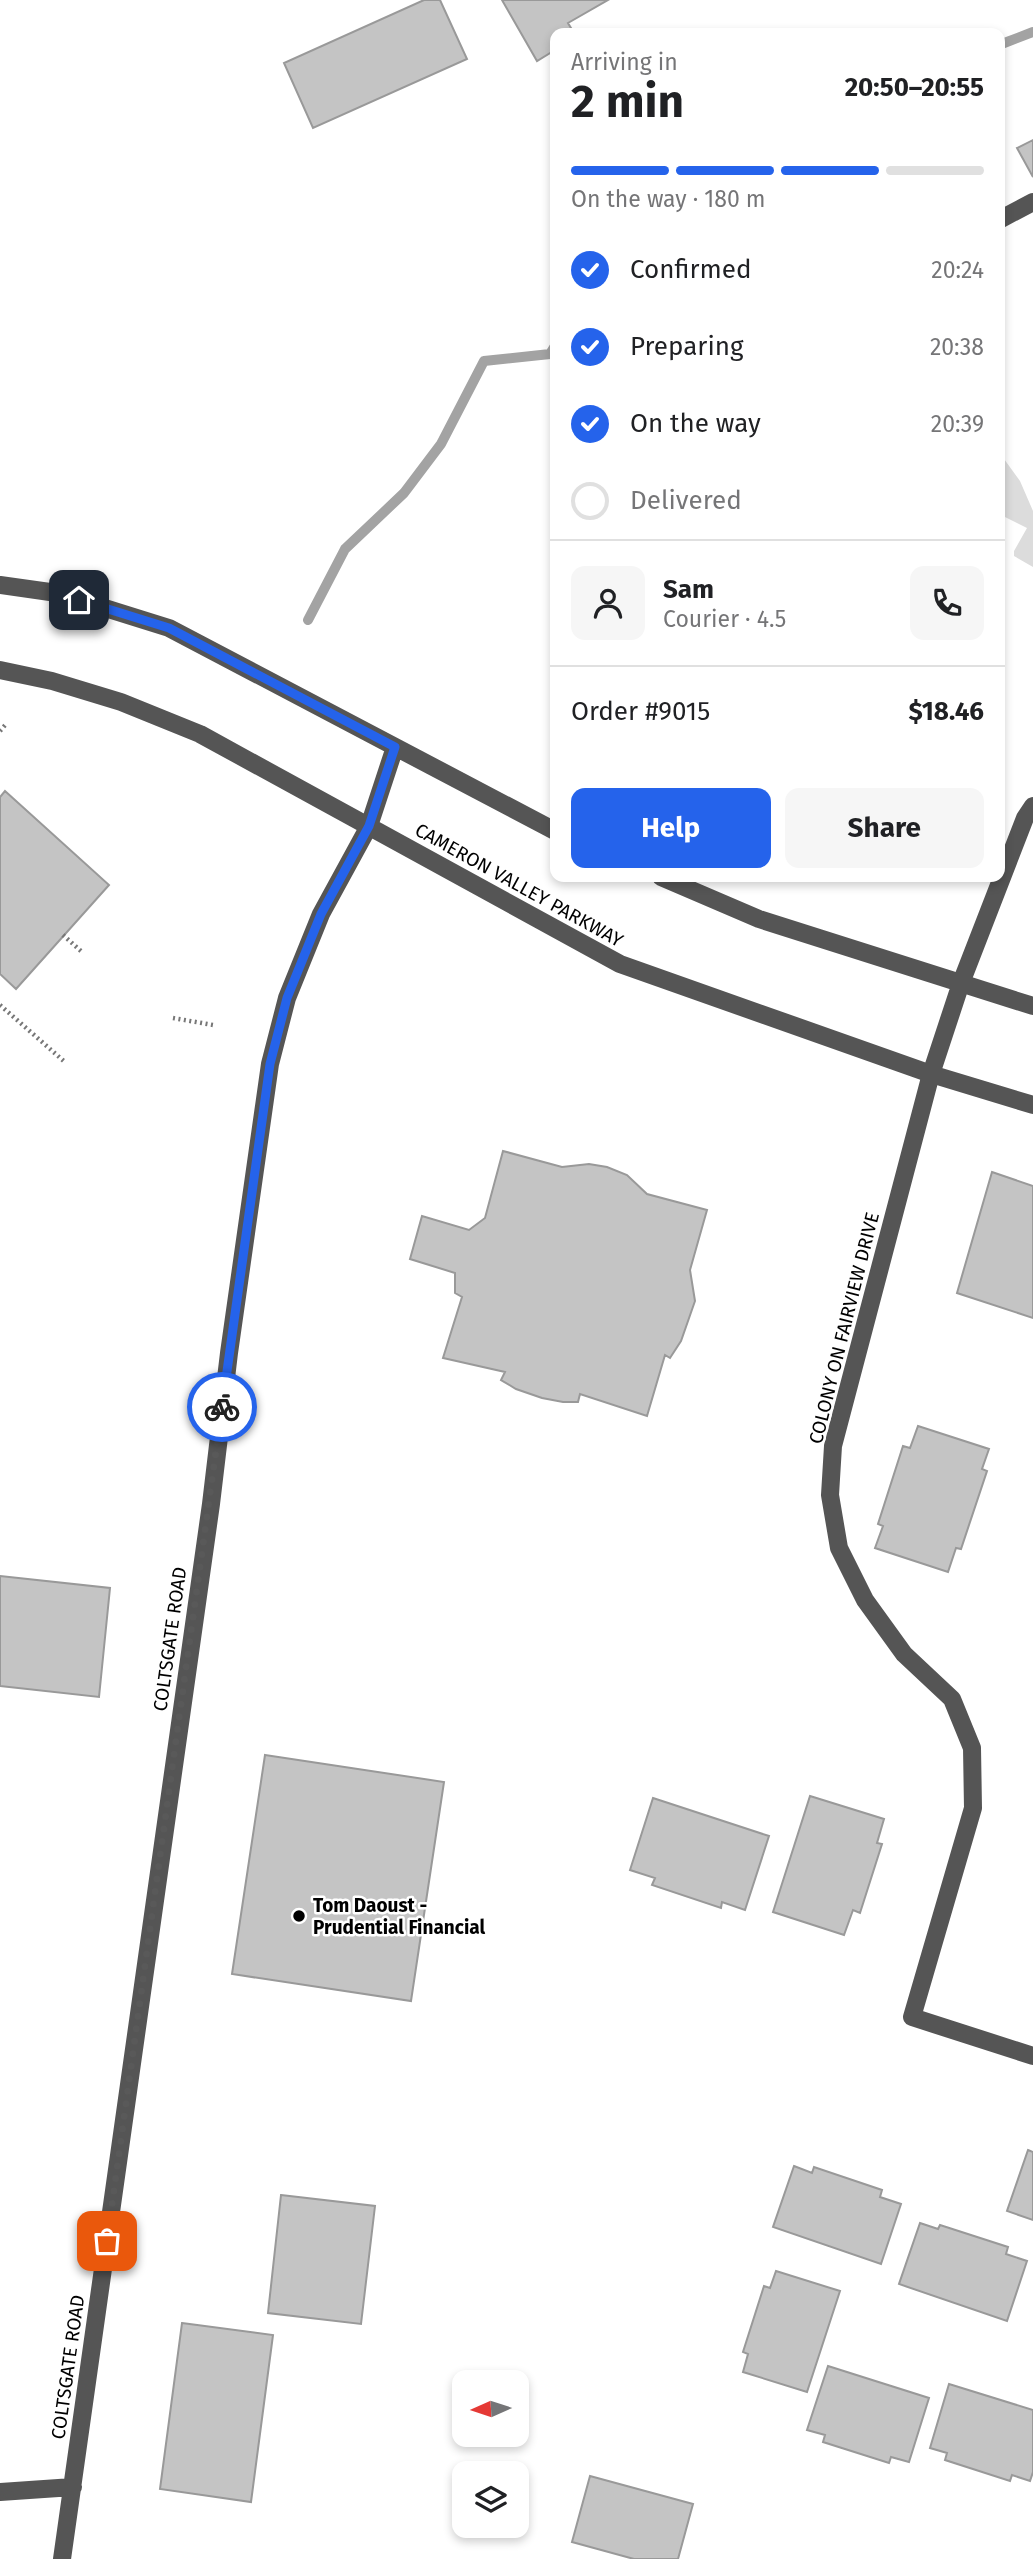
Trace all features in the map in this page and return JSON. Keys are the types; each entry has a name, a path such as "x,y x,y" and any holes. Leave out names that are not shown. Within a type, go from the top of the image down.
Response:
{"street":[{"path":"1005,217 1033,202"},
{"path":"0,585 57,593 169,628 550,828"},
{"name":"CAMERON VALLEY PARKWAY","path":"0,670 52,681 121,702 200,734 620,964 931,1074 1033,1105"},
{"name":"COLTSGATE ROAD","path":"62,2559 211,1504 229,1353 270,1064 287,998 321,914 369,826 395,747"},
{"name":"COLONY ON FAIRVIEW DRIVE","path":"1005,870 1025,818 1033,806"},
{"path":"673,882 760,919 1033,1006"},
{"name":"COLONY ON FAIRVIEW DRIVE","path":"1000,882 961,983 931,1074 833,1446 830,1495 839,1548 865,1600 904,1654 952,1699 972,1748 973,1808 912,2017 1033,2056"},
{"path":"0,2492 73,2487"}],"path":[{"path":"0,730 7,723"},
{"path":"63,935 82,952"},
{"path":"0,1004 66,1063"},
{"path":"173,1018 212,1025"}],"shaded area":[{"path":"1005,460 1020,481 1033,511 1033,567 1014,556 1014,551 1027,528 1005,517"}],"building":[{"path":"424,0 440,0 467,59 313,128 284,63"},
{"path":"502,0 608,0 568,23 571,28 550,28 550,53 537,61"},
{"path":"1033,140 1033,177 1017,148"},
{"path":"5,791 109,885 16,989 0,974 0,797"},
{"path":"503,1151 562,1167 589,1164 607,1167 627,1175 647,1194 707,1210 690,1270 695,1301 681,1341 670,1358 665,1355 647,1416 580,1394 578,1402 542,1398 516,1389 501,1380 505,1372 443,1358 462,1297 455,1293 455,1273 410,1259 422,1216 469,1230 485,1218"},
{"path":"992,1172 1033,1186 1033,1318 957,1293"},
{"path":"918,1426 989,1449 982,1469 987,1471 961,1549 956,1548 948,1572 875,1548 883,1526 878,1524 903,1446 910,1448"},
{"path":"0,1576 110,1588 99,1697 0,1686"},
{"path":"265,1755 444,1782 411,2001 232,1974"},
{"path":"810,1796 884,1819 877,1843 882,1844 860,1913 853,1910 844,1935 773,1912"},
{"path":"653,1798 769,1836 745,1910 722,1902 721,1908 652,1885 655,1878 630,1870"},
{"path":"1028,2150 1033,2152 1033,2220 1007,2211"},
{"path":"794,2166 812,2173 814,2167 882,2190 880,2197 901,2204 881,2264 773,2227"},
{"path":"281,2195 375,2206 361,2324 268,2313"},
{"path":"920,2223 938,2229 940,2225 1008,2247 1006,2254 1027,2261 1007,2321 899,2284"},
{"path":"776,2271 840,2291 807,2392 743,2372 748,2354 743,2352 764,2286 770,2288"},
{"path":"182,2323 273,2335 251,2502 160,2489"},
{"path":"828,2366 929,2398 909,2462 891,2457 889,2463 823,2442 825,2435 807,2430"},
{"path":"949,2384 1033,2410 1033,2472 1030,2481 1012,2475 1010,2481 945,2460 947,2453 930,2448"},
{"path":"590,2476 693,2504 678,2559 634,2559 572,2542"}],"waterway":[{"path":"1005,43 1033,32"},
{"path":"308,620 345,549 404,493 441,444 484,361 550,354"}],"way so far":[{"path":"107,2241 187,1658 211,1504 222,1407"}],"place":[{"name":"Tom Daoust - Prudential Financial","path":"299,1916"}],"route":[{"path":"79,600 169,628 395,747 369,826 321,914 287,998 270,1064 222,1407"}]}
